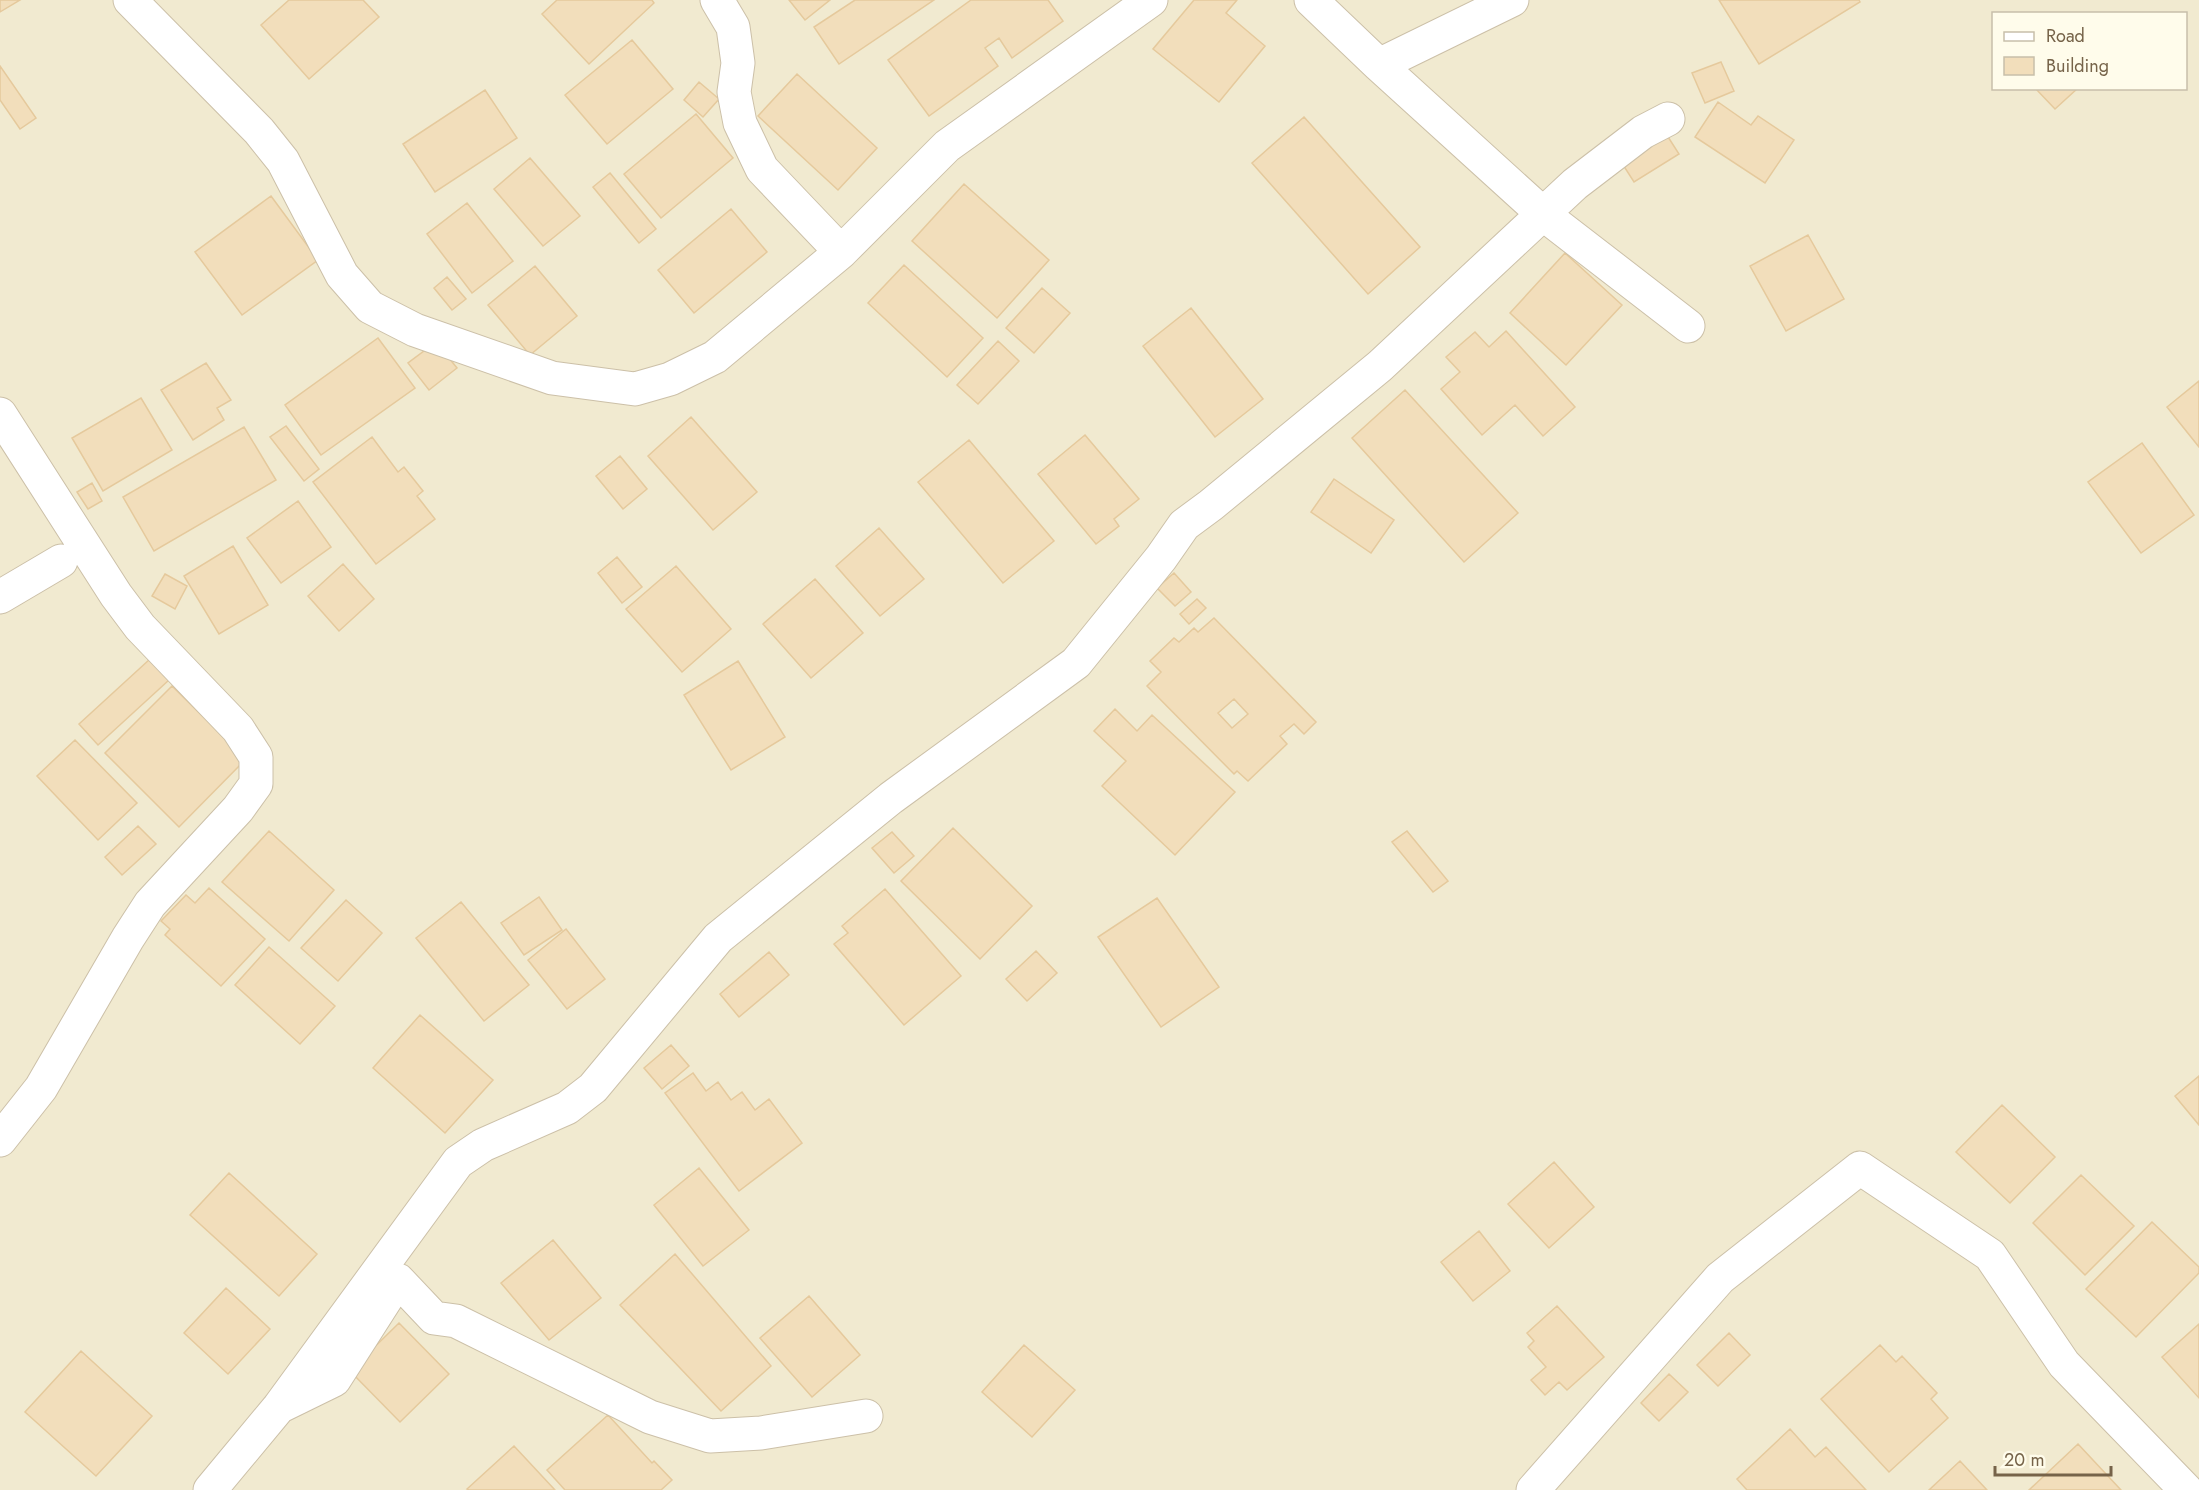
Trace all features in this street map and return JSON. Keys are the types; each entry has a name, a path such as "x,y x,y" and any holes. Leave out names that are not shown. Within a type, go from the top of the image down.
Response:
{"street":[{"path":"130,0 259,131 284,161 342,274 370,307 415,330 552,378 635,389 670,379 715,357 841,252 947,147 1151,0"},
{"path":"717,0 734,27 738,63 734,92 740,123 762,169 841,252"},
{"path":"1311,0 1543,214 1688,326"},
{"path":"1379,65 1512,0"},
{"path":"210,1490 279,1407 458,1162 483,1145 567,1108 593,1088 718,938 891,798 1076,663 1161,558 1184,525 1380,366 1575,184 1634,139 1668,119"},
{"path":"0,414 116,595 140,627 238,729 256,757 256,784 238,809 150,904 41,1088 0,1140"},
{"path":"0,597 62,561"},
{"path":"1533,1490 1720,1278 1860,1168 1990,1255 2064,1364 2186,1490"},
{"path":"279,1407 334,1380 398,1280 434,1318 456,1321 650,1417 710,1436 761,1433 866,1416"}],"shaded area":[{"path":"0,0 2199,0 2199,1490 0,1490"}],"building":[{"path":"0,0 20,0 0,12"},
{"path":"289,0 363,0 379,17 309,79 261,25"},
{"path":"557,0 652,0 654,3 589,64 542,14"},
{"path":"789,0 830,0 805,20"},
{"path":"855,0 934,0 839,64 814,27"},
{"path":"971,0 1048,0 1063,21 1012,58 999,38 985,48 998,66 929,116 888,60"},
{"path":"1194,0 1237,0 1226,13 1265,46 1219,102 1153,49"},
{"path":"1719,0 1859,0 1860,2 1759,64"},
{"path":"632,40 673,89 607,144 565,95"},
{"path":"1721,62 1734,91 1705,103 1692,73"},
{"path":"0,66 36,118 20,129 0,100"},
{"path":"797,74 877,148 838,190 758,116"},
{"path":"699,82 719,99 703,117 684,100"},
{"path":"485,90 517,138 435,192 403,144"},
{"path":"2037,90 2076,90 2055,109"},
{"path":"1718,102 1751,125 1758,116 1794,140 1765,183 1695,137"},
{"path":"696,114 733,158 661,218 624,174"},
{"path":"1304,117 1420,247 1368,294 1252,163"},
{"path":"1663,129 1679,154 1634,182 1618,157"},
{"path":"530,158 580,216 543,246 494,189"},
{"path":"610,173 656,229 639,243 593,187"},
{"path":"964,184 1049,260 997,318 912,241"},
{"path":"271,196 318,260 242,315 195,252"},
{"path":"467,203 513,261 472,293 427,234"},
{"path":"731,209 767,252 694,313 658,270"},
{"path":"1808,235 1844,299 1786,331 1750,266"},
{"path":"1565,253 1622,305 1566,365 1510,313"},
{"path":"904,265 983,338 947,377 868,303"},
{"path":"535,266 577,316 530,355 488,305"},
{"path":"447,277 466,299 452,310 434,288"},
{"path":"1042,288 1070,313 1034,353 1006,328"},
{"path":"1191,308 1263,399 1215,437 1143,346"},
{"path":"1506,331 1575,407 1543,436 1515,405 1482,435 1441,389 1460,372 1446,357 1475,332 1489,347"},
{"path":"378,338 415,388 321,455 285,405"},
{"path":"998,341 1019,361 978,404 957,385"},
{"path":"436,342 457,368 429,390 408,363"},
{"path":"206,363 231,400 217,408 224,420 193,440 161,390"},
{"path":"2199,381 2199,447 2167,407"},
{"path":"1405,390 1518,513 1464,562 1352,438"},
{"path":"141,398 172,450 103,491 72,438"},
{"path":"691,417 757,492 713,530 648,456"},
{"path":"286,426 319,469 304,481 270,437"},
{"path":"244,427 276,480 154,551 123,497"},
{"path":"1085,435 1139,499 1114,519 1119,526 1096,544 1038,474"},
{"path":"372,437 398,472 404,467 423,491 417,496 435,519 376,564 313,482"},
{"path":"969,440 1054,541 1003,583 918,482"},
{"path":"2142,443 2194,515 2141,553 2088,482"},
{"path":"620,456 647,489 623,509 596,476"},
{"path":"1334,479 1394,520 1371,553 1311,512"},
{"path":"92,483 102,501 88,509 77,492"},
{"path":"298,501 331,547 281,583 247,538"},
{"path":"879,528 924,579 880,616 836,566"},
{"path":"233,546 268,605 219,634 184,576"},
{"path":"617,557 642,587 622,603 598,573"},
{"path":"343,564 374,599 339,631 308,596"},
{"path":"676,566 731,629 682,672 626,609"},
{"path":"1174,573 1191,592 1175,606 1157,588"},
{"path":"165,574 187,586 175,609 152,596"},
{"path":"815,579 863,633 811,678 763,624"},
{"path":"1197,599 1206,608 1189,624 1180,614"},
{"path":"1214,618 1316,722 1304,734 1294,724 1280,736 1287,744 1248,781 1237,771 1234,774 1147,686 1161,672 1150,661 1174,638 1179,642 1194,628 1198,632","holes":["1234,699 1248,714 1232,728 1218,713"]},
{"path":"150,659 169,680 98,745 79,724"},
{"path":"738,661 785,737 731,770 684,695"},
{"path":"172,686 246,759 179,827 105,753"},
{"path":"1115,709 1137,731 1152,715 1235,792 1175,855 1102,786 1126,761 1094,731"},
{"path":"75,740 137,803 98,840 37,776"},
{"path":"138,826 156,844 122,875 105,857"},
{"path":"953,828 1032,906 980,959 901,881"},
{"path":"269,831 334,890 289,941 222,882"},
{"path":"1407,831 1448,881 1433,892 1392,842"},
{"path":"892,832 914,856 894,873 872,848"},
{"path":"209,888 265,939 221,986 165,935 170,929 161,921 186,895 195,903"},
{"path":"885,889 961,976 904,1025 834,944 848,933 842,926"},
{"path":"539,897 562,930 524,955 501,923"},
{"path":"1157,898 1219,987 1161,1027 1098,937"},
{"path":"346,900 382,933 338,981 301,948"},
{"path":"461,902 529,985 484,1021 416,938"},
{"path":"566,929 605,979 567,1009 528,960"},
{"path":"269,947 335,1006 300,1044 235,985"},
{"path":"1036,951 1057,973 1027,1001 1006,979"},
{"path":"769,952 789,975 739,1017 720,994"},
{"path":"420,1015 493,1080 445,1133 373,1068"},
{"path":"671,1045 689,1066 662,1089 644,1068"},
{"path":"693,1073 706,1091 718,1082 731,1100 742,1092 755,1110 769,1099 802,1143 739,1191 665,1093"},
{"path":"2199,1076 2199,1125 2175,1096"},
{"path":"2002,1105 2055,1157 2010,1203 1956,1152"},
{"path":"1554,1162 1594,1207 1549,1248 1508,1204"},
{"path":"699,1168 749,1230 703,1266 654,1205"},
{"path":"229,1173 317,1254 279,1296 190,1215"},
{"path":"2081,1175 2134,1226 2085,1275 2033,1223"},
{"path":"2152,1222 2199,1267 2199,1273 2136,1337 2086,1289"},
{"path":"1479,1231 1510,1271 1473,1301 1441,1262"},
{"path":"553,1240 601,1298 549,1340 501,1283"},
{"path":"675,1254 771,1366 721,1411 620,1305"},
{"path":"226,1288 270,1329 228,1374 184,1333"},
{"path":"809,1296 860,1355 812,1397 760,1338"},
{"path":"1557,1306 1604,1357 1567,1390 1559,1382 1545,1395 1531,1380 1546,1367 1528,1347 1534,1341 1527,1333"},
{"path":"399,1323 449,1374 400,1422 350,1371"},
{"path":"2199,1324 2199,1398 2162,1357"},
{"path":"1729,1333 1750,1355 1718,1386 1697,1365"},
{"path":"1024,1345 1075,1390 1032,1437 982,1392"},
{"path":"1880,1345 1896,1362 1902,1356 1937,1393 1931,1399 1948,1418 1889,1472 1821,1399"},
{"path":"81,1351 152,1416 96,1476 25,1412"},
{"path":"1669,1374 1688,1392 1659,1421 1641,1403"},
{"path":"608,1415 652,1463 654,1461 672,1480 661,1490 565,1490 547,1470"},
{"path":"1790,1429 1815,1457 1826,1447 1866,1490 1747,1490 1737,1479"},
{"path":"2078,1444 2121,1490 2029,1490"},
{"path":"514,1446 555,1490 467,1489"},
{"path":"1960,1461 1987,1490 1929,1490"}]}
